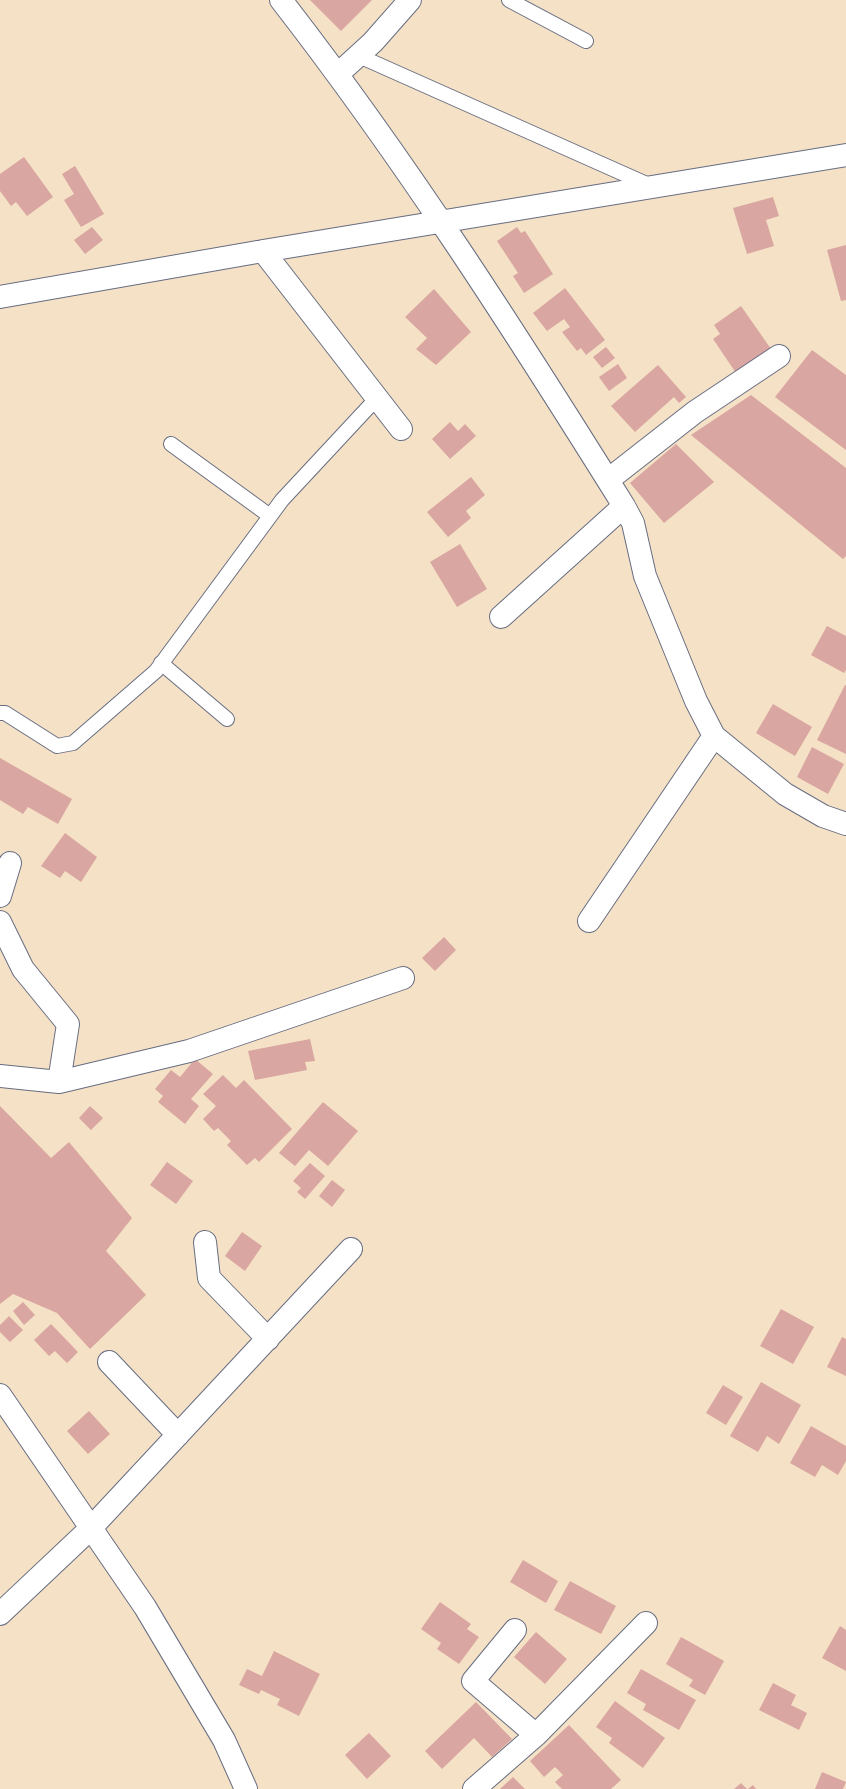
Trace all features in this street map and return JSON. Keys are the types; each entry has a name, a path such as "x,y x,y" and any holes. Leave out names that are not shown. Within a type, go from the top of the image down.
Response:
{"street":[{"path":"281,0 338,74 442,221 624,506 633,523 645,576 696,701 714,736 785,794 823,816 846,824"},
{"path":"338,74 359,56 410,0"},
{"path":"0,297 263,251 846,155"},
{"path":"263,251 401,429"},
{"path":"608,480 695,412 779,356"},
{"path":"501,617 624,506"},
{"path":"588,921 714,736"},
{"path":"0,896 10,863"},
{"path":"0,922 23,969 68,1024 59,1082"},
{"path":"0,1076 59,1082 189,1051 403,978"},
{"path":"204,1242 209,1278 268,1339"},
{"path":"0,1614 90,1529 351,1249"},
{"path":"108,1362 178,1435"},
{"path":"0,1395 90,1529 145,1607 224,1740 246,1789"},
{"path":"474,1789 536,1735 646,1622"},
{"path":"515,1630 473,1681 536,1735"}],"lane":[{"path":"509,0 586,41"},
{"path":"359,56 654,187"},
{"path":"0,713 57,746 73,743 156,671 282,500 377,398"},
{"path":"171,444 270,516"},
{"path":"161,663 227,719"}],"building":[{"path":"310,0 372,0 341,31"},
{"path":"24,157 53,197 27,216 16,202 11,206 0,191 0,174"},
{"path":"75,166 104,214 81,227 64,200 74,194 62,174"},
{"path":"773,197 779,216 766,220 774,246 747,254 733,208"},
{"path":"92,227 103,240 85,254 74,240"},
{"path":"517,227 521,233 525,231 553,274 524,293 513,276 518,273 497,241"},
{"path":"846,245 846,300 841,301 827,250"},
{"path":"565,288 605,340 586,355 581,348 577,351 562,332 570,327 564,319 547,331 533,313"},
{"path":"434,289 471,332 436,365 416,349 427,338 405,317"},
{"path":"741,306 771,349 736,373 713,339 720,334 714,325"},
{"path":"606,347 615,358 602,368 593,357"},
{"path":"812,350 846,375 846,450 775,397"},
{"path":"618,364 627,378 609,391 599,377"},
{"path":"658,365 686,397 679,403 674,397 635,432 611,406"},
{"path":"751,395 846,468 846,556 843,559 691,435"},
{"path":"450,422 458,431 465,424 476,436 450,459 432,439"},
{"path":"676,444 714,482 664,523 630,483"},
{"path":"471,477 485,495 466,511 471,518 448,537 427,512"},
{"path":"460,544 487,589 457,607 430,562"},
{"path":"827,626 846,636 846,670 844,673 811,655"},
{"path":"846,685 846,754 817,740"},
{"path":"773,704 812,727 795,756 756,733"},
{"path":"812,747 844,764 828,794 797,777"},
{"path":"0,758 72,799 58,824 28,807 23,814 0,800"},
{"path":"65,833 97,857 81,882 65,871 60,878 41,866"},
{"path":"444,937 456,950 435,971 422,958"},
{"path":"310,1039 315,1061 305,1062 307,1070 255,1080 248,1051"},
{"path":"195,1059 213,1074 191,1099 199,1106 185,1124 158,1102 163,1096 155,1089 171,1070 180,1077"},
{"path":"223,1075 236,1088 244,1080 292,1129 259,1162 255,1158 247,1165 227,1145 231,1141 218,1128 214,1131 203,1119 216,1106 203,1094"},
{"path":"323,1102 358,1131 328,1166 309,1150 295,1166 279,1153"},
{"path":"0,1106 51,1158 69,1142 132,1218 106,1251 146,1295 90,1349 57,1313 13,1294 0,1304"},
{"path":"90,1106 103,1118 91,1130 79,1118"},
{"path":"167,1162 193,1181 176,1204 150,1185"},
{"path":"310,1163 325,1176 305,1199 297,1192 301,1188 293,1181"},
{"path":"332,1180 345,1190 332,1207 319,1196"},
{"path":"242,1232 262,1246 245,1271 225,1256"},
{"path":"23,1302 35,1315 24,1325 13,1311"},
{"path":"781,1309 814,1327 793,1364 760,1346"},
{"path":"9,1316 23,1330 10,1342 0,1332 0,1325"},
{"path":"51,1324 78,1352 67,1363 55,1351 49,1356 34,1340"},
{"path":"842,1337 846,1339 846,1376 827,1367"},
{"path":"761,1382 801,1405 779,1444 767,1436 758,1452 730,1436"},
{"path":"723,1385 743,1397 726,1425 706,1413"},
{"path":"89,1411 110,1434 88,1454 67,1431"},
{"path":"811,1426 846,1446 846,1461 838,1475 822,1465 815,1477 790,1463"},
{"path":"523,1560 558,1581 546,1603 510,1582"},
{"path":"570,1581 616,1606 601,1634 554,1610"},
{"path":"440,1602 471,1624 467,1629 479,1637 459,1664 437,1649 441,1643 421,1629"},
{"path":"840,1626 846,1630 846,1671 822,1658"},
{"path":"536,1632 567,1659 545,1684 514,1657"},
{"path":"681,1637 724,1661 705,1695 689,1686 693,1680 666,1664"},
{"path":"274,1651 320,1674 299,1716 277,1705 280,1699 261,1690 259,1694 239,1685 247,1669 262,1676"},
{"path":"641,1669 696,1700 679,1730 643,1710 646,1704 627,1693"},
{"path":"773,1683 796,1695 791,1705 807,1713 799,1730 759,1710"},
{"path":"615,1701 665,1738 643,1768 609,1743 612,1738 596,1727"},
{"path":"476,1702 512,1739 492,1757 474,1738 442,1769 425,1751"},
{"path":"569,1725 621,1780 611,1789 562,1789 555,1782 563,1775 555,1767 544,1777 530,1761"},
{"path":"369,1733 391,1756 367,1779 345,1755"},
{"path":"822,1772 846,1782 843,1789 815,1789"},
{"path":"513,1777 525,1789 500,1789"},
{"path":"741,1783 747,1789 734,1789"},
{"path":"753,1785 756,1789 748,1789"}]}
